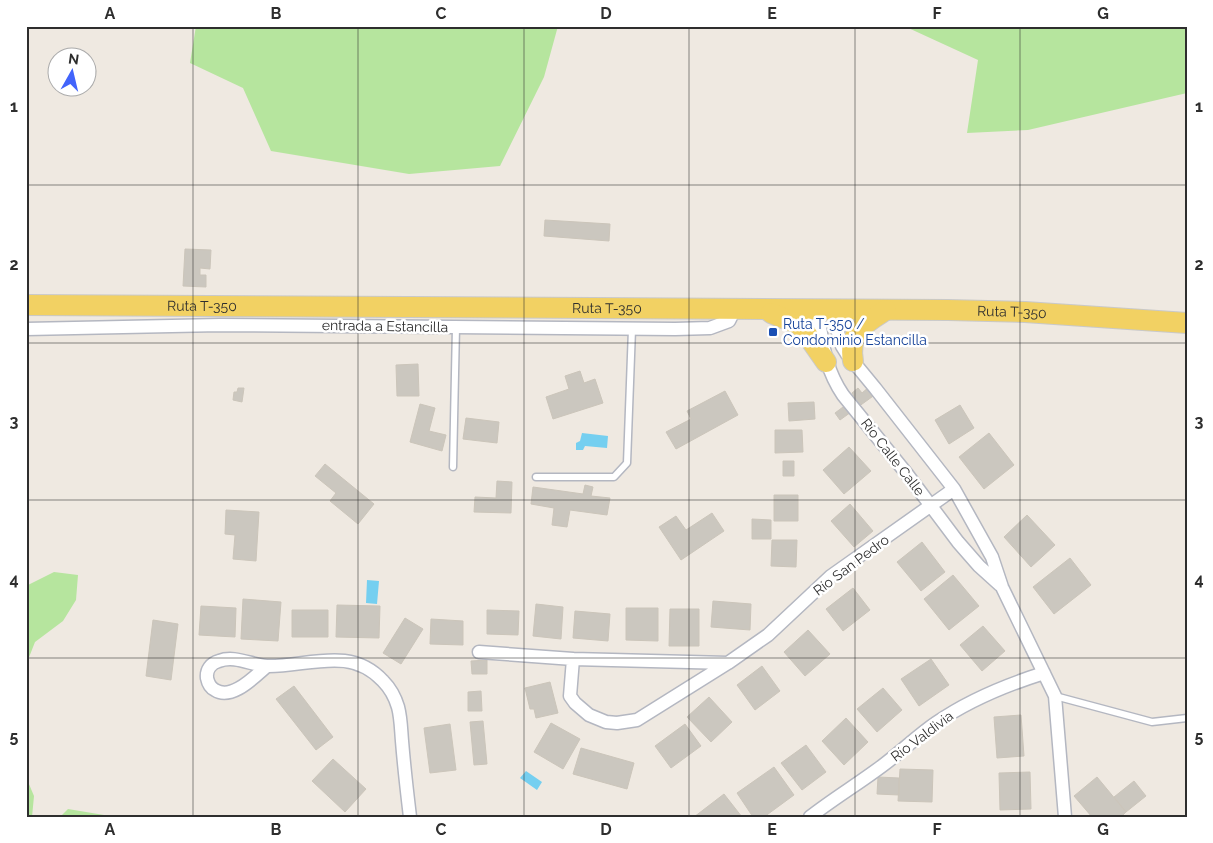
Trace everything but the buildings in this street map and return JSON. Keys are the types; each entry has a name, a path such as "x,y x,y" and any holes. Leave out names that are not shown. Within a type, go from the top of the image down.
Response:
{"main road":[{"name":"Ruta T-350","path":"26,305 838,309 1024,312 1187,323"},
{"path":"762,309 803,328 826,362"},
{"path":"853,361 852,352 855,335 867,321 886,310"}],"street":[{"path":"92,327 100,305"},
{"name":"entrada a Estancilla","path":"26,329 220,325 710,328 729,321 735,309"},
{"name":"Río Calle Calle","path":"838,309 839,336 847,354 954,489 992,557 1002,587 1055,696 1065,817"},
{"name":"Río Calle Calle","path":"817,310 826,362 842,395 958,542 979,566 1002,587"},
{"name":"Río San Pedro","path":"573,659 570,696 582,709 589,715 606,722 616,723 637,720 728,663 768,635 831,576 954,489"},
{"path":"479,652 573,659 728,663"},
{"path":"267,666 340,660 362,666 381,679 394,698 398,708 410,817"},
{"name":"Río Valdivia","path":"810,817 861,782 910,742 955,711 992,691 1044,673"}],"lane":[{"path":"453,468 456,327"},
{"path":"536,478 614,477 627,463 632,328"},
{"path":"1055,696 1152,722 1187,718"}],"green space":[{"path":"196,26 558,26 544,77 500,166 409,174 271,151 243,88 190,63"},
{"path":"904,26 1187,26 1187,93 1028,130 967,133 978,60"},
{"path":"54,572 78,575 76,600 63,621 35,642 26,665 26,586"},
{"path":"26,777 34,796 32,817 26,817"},
{"path":"68,809 116,817 60,817"}],"water":[{"path":"582,433 608,436 607,448 585,446 583,450 576,450 576,443 580,441"},
{"path":"367,580 379,581 377,604 366,603"},
{"path":"526,771 542,782 537,790 520,778"}],"place":[{"name":"Ruta T-350 / Condominio Estancilla","path":"773,332"}]}
